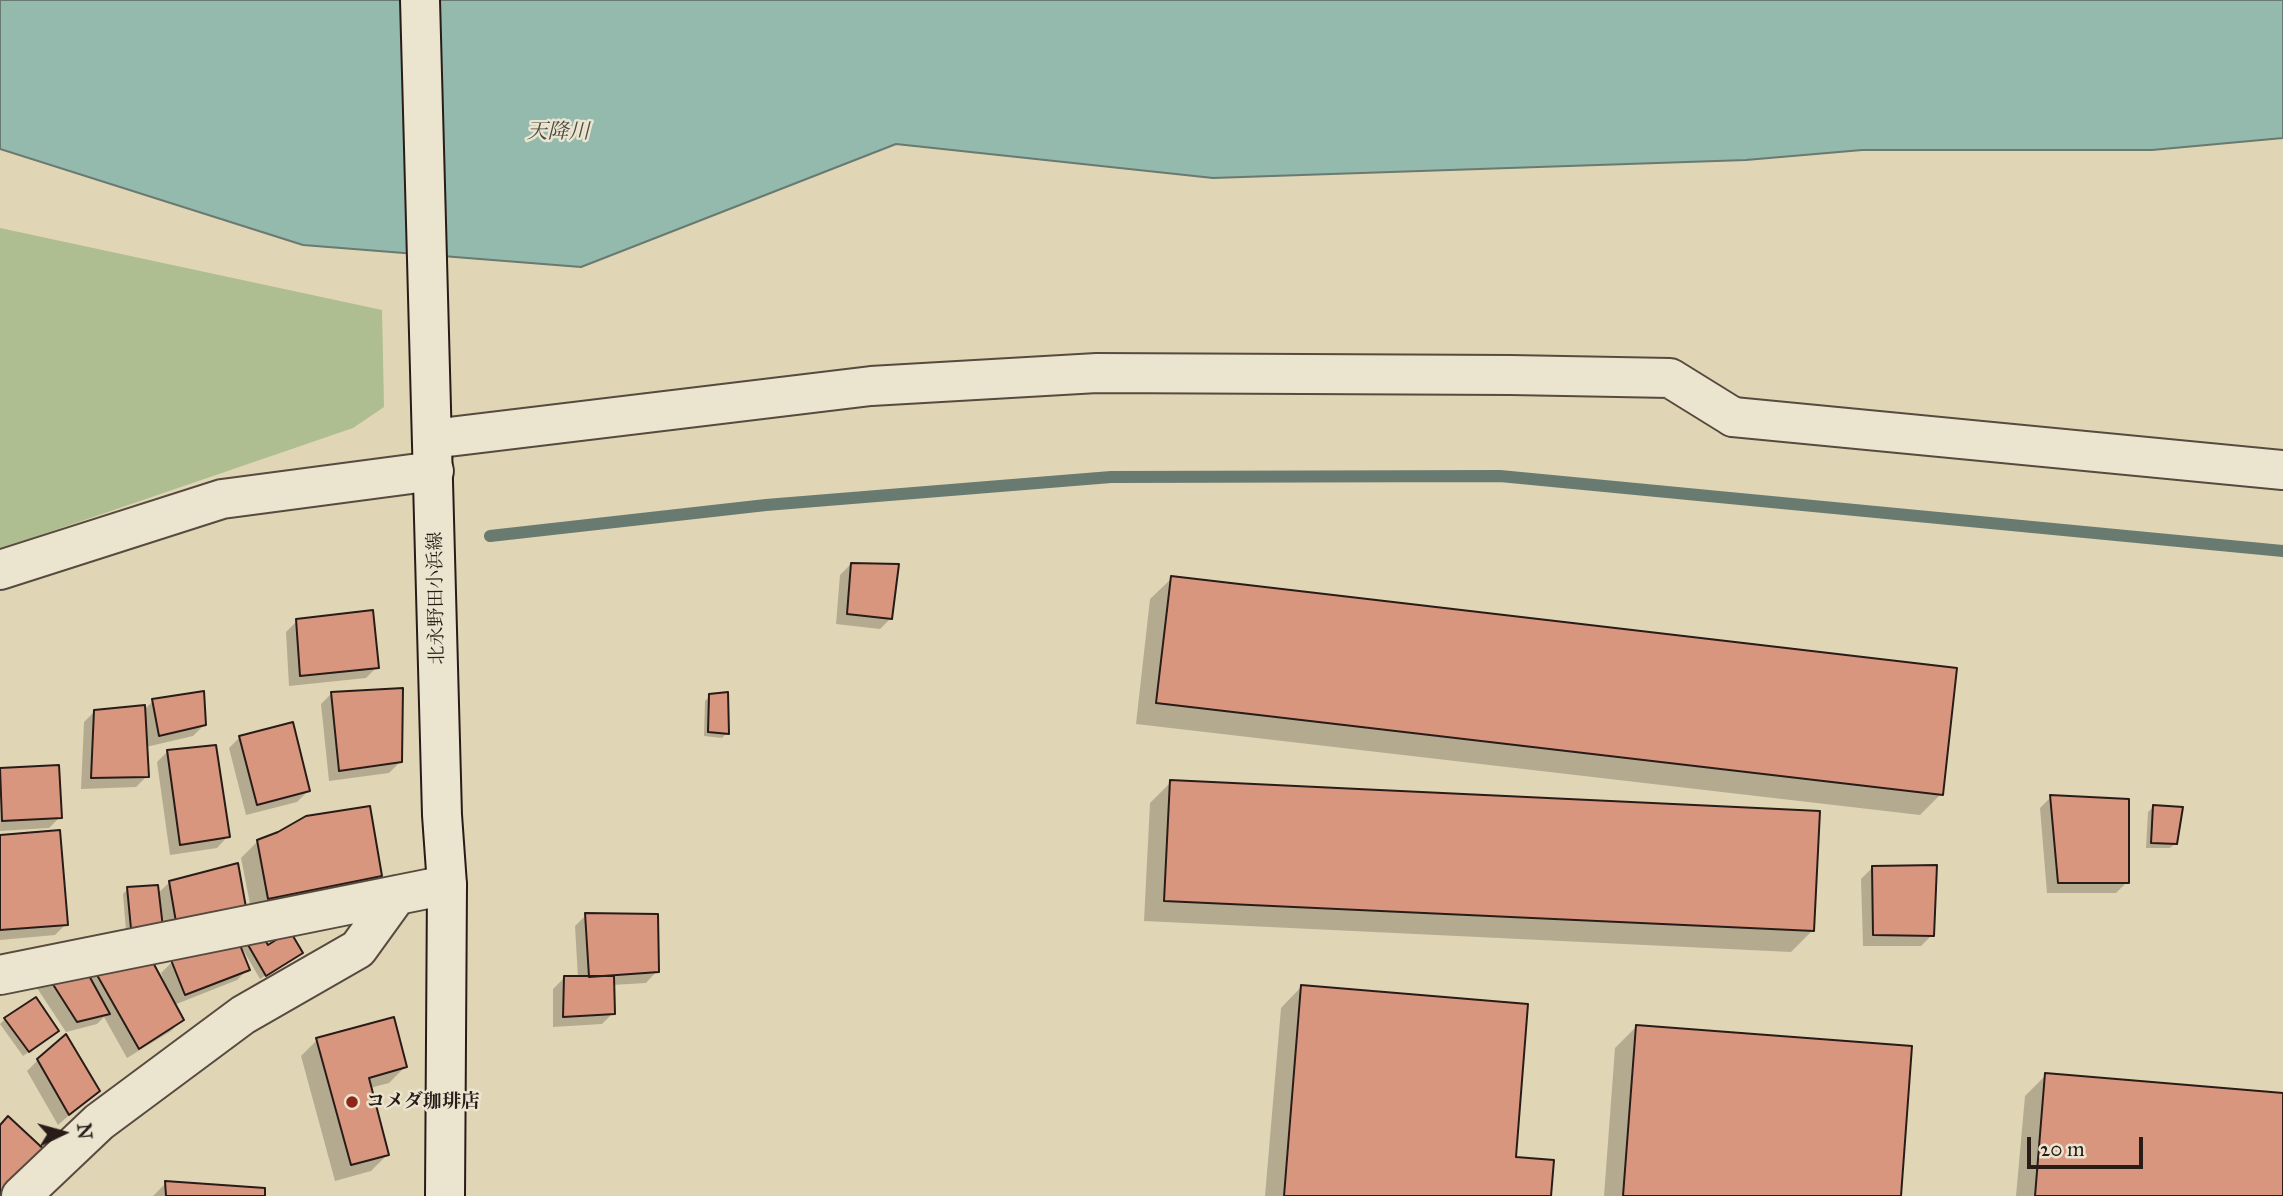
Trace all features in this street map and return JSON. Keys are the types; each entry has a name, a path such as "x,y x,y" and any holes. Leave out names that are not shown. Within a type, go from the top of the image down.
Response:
{"street":[{"name":"北永野田小浜線","path":"420,0 442,815 447,885 445,1196"},
{"path":"0,570 222,499 433,455 871,386 1097,373 1670,378 1733,417 2283,470"},
{"path":"0,975 447,885"},
{"path":"20,1196 99,1122 243,1015 358,949 397,895"}],"green space":[{"path":"0,228 382,310 384,407 353,428 0,549"}],"water":[{"name":"天降川","path":"0,0 2283,0 2283,138 2152,150 1862,150 1746,160 1213,178 896,144 581,267 303,245 0,149"}],"building":[{"path":"851,563 899,564 892,619 847,614"},
{"path":"1171,576 1957,668 1943,795 1156,703"},
{"path":"373,610 379,668 300,676 296,619"},
{"path":"403,688 402,762 339,771 331,692"},
{"path":"204,691 206,725 159,736 152,699"},
{"path":"728,692 729,734 708,732 709,694"},
{"path":"145,705 149,777 91,778 94,710"},
{"path":"293,722 310,791 257,805 239,736"},
{"path":"216,745 230,837 180,845 167,750"},
{"path":"59,765 62,818 2,821 0,768"},
{"path":"1170,780 1820,811 1814,931 1164,901"},
{"path":"2050,795 2129,799 2129,883 2058,883"},
{"path":"2153,805 2183,807 2177,844 2151,843"},
{"path":"370,806 382,876 268,899 257,840 306,816"},
{"path":"60,830 68,925 0,930 0,835"},
{"path":"238,863 247,913 177,928 169,881"},
{"path":"1937,865 1934,936 1873,935 1872,866"},
{"path":"158,885 164,936 132,939 127,887"},
{"path":"585,913 658,914 659,972 589,977"},
{"path":"259,930 268,945 290,931 303,953 266,976 244,938"},
{"path":"236,935 250,970 185,995 171,960"},
{"path":"150,957 184,1020 139,1049 93,968"},
{"path":"87,972 110,1014 77,1022 47,975"},
{"path":"564,976 614,976 615,1014 563,1017"},
{"path":"1301,985 1528,1004 1516,1157 1554,1160 1551,1196 1284,1196"},
{"path":"36,997 59,1031 29,1052 4,1018"},
{"path":"394,1017 407,1067 369,1078 389,1155 351,1165 316,1038"},
{"path":"1636,1025 1912,1046 1901,1196 1623,1196"},
{"path":"66,1034 100,1091 69,1115 37,1059"},
{"path":"2045,1073 2283,1093 2283,1196 2035,1196"},
{"path":"8,1116 50,1155 4,1196 0,1196 0,1125"},
{"path":"165,1181 265,1188 265,1196 166,1196"}],"waterway":[{"path":"490,536 766,505 1111,477 1500,476 2283,551"}],"place":[{"name":"コメダ珈琲店","path":"352,1102"}]}
